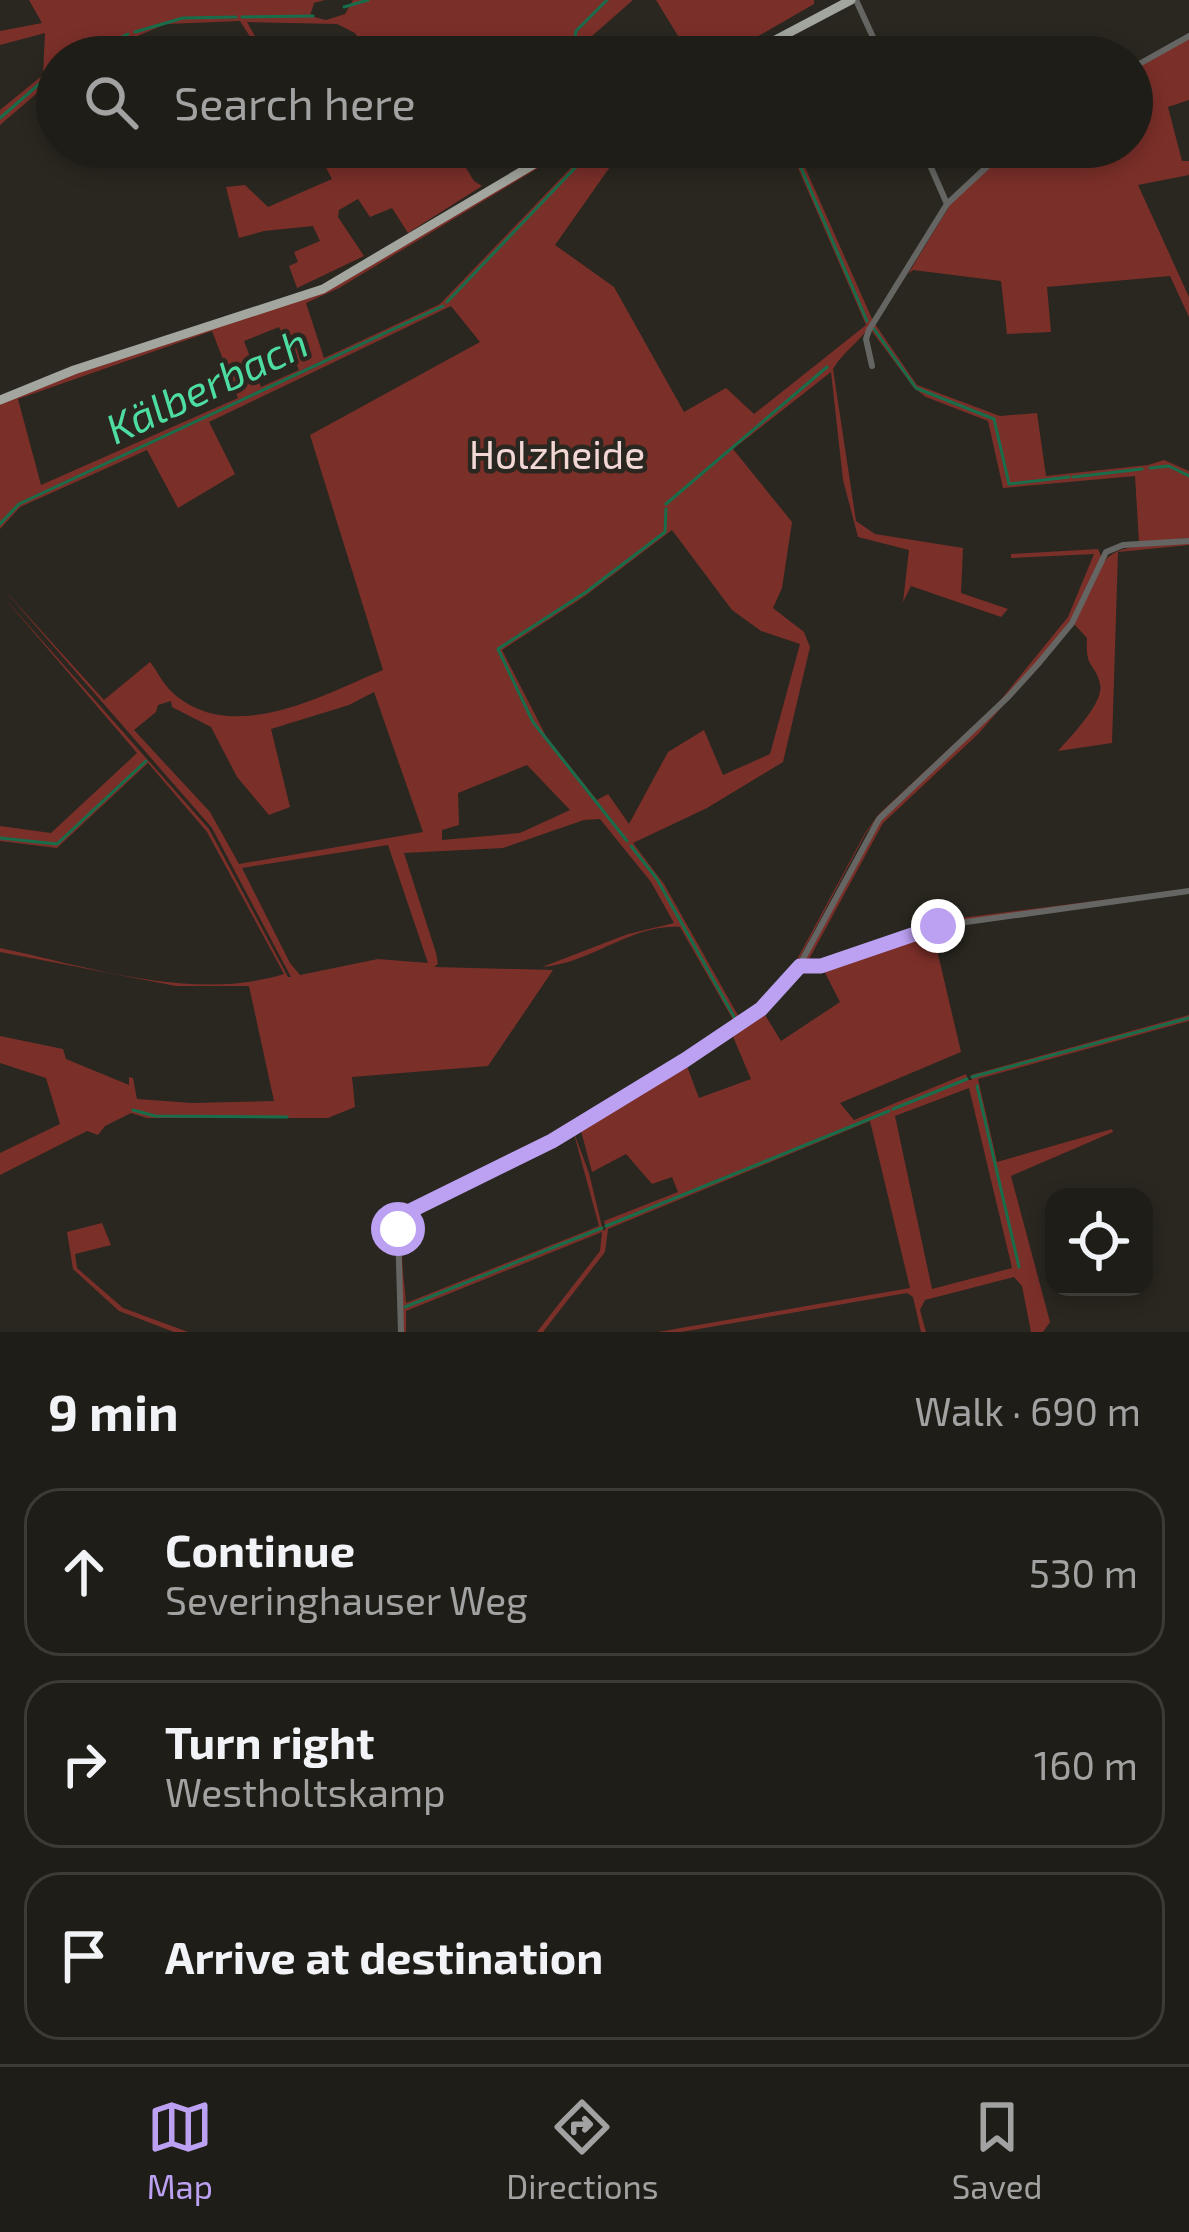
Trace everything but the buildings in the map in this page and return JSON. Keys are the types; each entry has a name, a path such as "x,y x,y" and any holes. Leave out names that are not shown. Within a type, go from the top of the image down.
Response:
{"main road":[{"path":"784,36 853,0"},
{"path":"0,400 74,370 323,290 527,168"}],"street":[{"path":"853,0 871,36"},
{"path":"1153,56 1189,36"},
{"path":"931,168 947,204"},
{"path":"872,366 866,339 869,330 947,204 986,168"},
{"path":"401,1332 398,1229 405,1214 552,1141 761,1009 800,966 879,819 1008,697 1072,623 1106,552 1123,545 1189,541"},
{"path":"800,966 821,966 938,926 1189,891"}],"green space":[{"path":"29,0 325,0 314,3 310,16 326,20 345,14 353,0 633,0 592,36 357,36 337,24 247,22 255,36 250,36 240,21 166,24 137,36 45,33 0,45 0,31 42,23"},
{"path":"656,0 814,0 758,36 678,36"},
{"path":"1189,38 1189,100 1168,107 1182,161 1189,161 1189,175 1138,185 1189,297 1189,317 1170,276 1047,287 1051,332 1007,334 1001,281 913,270 908,274 950,205 988,168 1153,168 1153,58"},
{"path":"36,81 36,94 0,125 0,110"},
{"path":"326,168 466,168 482,186 408,233 392,208 370,217 358,199 339,210 338,217 364,256 297,288 289,266 298,262 294,252 320,241 313,226 239,238 226,187 245,185 268,207 332,179"},
{"name":"Holzheide","path":"531,168 538,168 339,288 306,303 324,358 440,304 571,168 609,168 555,245 614,287 684,412 726,388 754,414 866,325 798,168 805,168 873,321 833,369 856,521 875,534 963,548 961,593 1008,609 1001,617 911,586 903,602 909,550 858,537 843,480 831,372 733,449 792,522 782,588 773,608 804,632 810,647 783,762 707,808 633,843 664,884 740,1019 786,980 879,814 999,702 1068,617 1094,554 1011,558 1011,554 1098,549 1101,556 1075,614 1037,663 1000,702 880,815 788,980 736,1025 680,927 645,932 577,959 542,967 628,934 674,923 651,882 600,819 584,820 503,848 404,853 436,953 434,967 553,970 488,1066 352,1077 355,1107 328,1118 147,1118 131,1113 105,1126 98,1135 87,1131 0,1175 0,1153 60,1124 46,1078 0,1063 0,1036 63,1049 66,1059 129,1085 129,1077 133,1078 137,1099 274,1101 249,986 176,986 0,952 0,948 178,983 249,982 284,974 207,832 148,763 57,848 0,841 0,826 51,833 137,753 0,593 209,829 291,977 212,828 0,585 104,700 150,662 172,692 196,708 249,716 305,702 383,670 310,435 480,342 451,306 209,422 235,474 178,508 147,450 20,507 0,529 0,404 37,386 304,299","holes":["279,327 299,370 261,387 244,341","212,331 238,398 41,485 18,399","672,530 732,610 761,631 800,644 770,754 723,775 704,730 668,752 629,824 608,794 597,800 546,736 502,650 585,596","374,692 423,832 239,864 210,812 134,730 158,705 171,701 172,707 211,727 237,777 269,815 290,807 271,729 349,705","527,765 570,810 520,833 442,840 442,830 459,825 458,793","388,845 428,963 378,959 300,975 242,868"]},
{"path":"875,324 917,385 1000,416 1037,413 1046,476 1164,460 1189,471 1189,538 1139,542 1135,476 1003,488 988,421 914,388 871,330"},
{"path":"1189,542 1118,552 1112,743 1058,751 1085,719 1100,691 1087,656 1087,638 1074,624 1103,564 1111,555 1122,550"},
{"path":"1038,666 978,734 883,823 808,961 840,956 937,921 1189,889 939,924 817,965 808,966 804,959 880,821"},
{"path":"927,931 934,937 961,1052 840,1103 854,1120 966,1074 972,1080 971,1075 1189,1015 1189,1021 978,1079 997,1162 1113,1132 1011,1176 1050,1322 1043,1332 1031,1332 1022,1286 1014,1277 925,1300 920,1310 926,1332 921,1332 913,1297 907,1293 658,1332 910,1288 870,1121 608,1229 605,1252 543,1332 537,1332 600,1251 602,1232 406,1311 403,1332 400,1233 406,1216 573,1130 603,1231 604,1221 678,1192 672,1177 652,1184 626,1154 592,1172 580,1127 685,1061 699,1098 751,1079 731,1032 762,1010 781,1041 840,1002 822,967","holes":["969,1088 1012,1268 932,1289 895,1116","574,1134 599,1226 406,1303 403,1241 412,1219 421,1210"]},
{"path":"102,1223 111,1245 75,1254 77,1268 123,1308 188,1332 174,1332 119,1311 73,1269 67,1232"}],"waterway":[{"path":"344,7 368,0"},
{"name":"Kälberbach","path":"575,36 607,0"},
{"path":"242,17 313,16"},
{"path":"135,32 183,18 236,17"},
{"path":"124,36 128,34"},
{"path":"0,118 36,87"},
{"name":"Kälberbach","path":"447,302 575,168"},
{"path":"801,168 867,321"},
{"name":"Kälberbach","path":"0,524 19,504 443,306"},
{"path":"874,329 916,388 994,419 1009,484 1069,477"},
{"path":"666,504 827,367"},
{"path":"1150,468 1169,466 1189,476"},
{"path":"1073,477 1142,469"},
{"path":"627,841 533,722 498,649 586,592 665,532 666,509"},
{"path":"0,838 57,844 146,761"},
{"path":"631,846 657,879 737,1022"},
{"path":"972,1077 1189,1018"},
{"path":"893,1109 967,1079"},
{"path":"977,1086 1019,1267"},
{"path":"133,1110 155,1116 287,1117"},
{"path":"606,1226 889,1111"},
{"path":"405,1307 602,1228"}],"route":[{"path":"398,1229 405,1214 552,1141 737,1026 783,989 800,966 821,966 938,926"}]}
